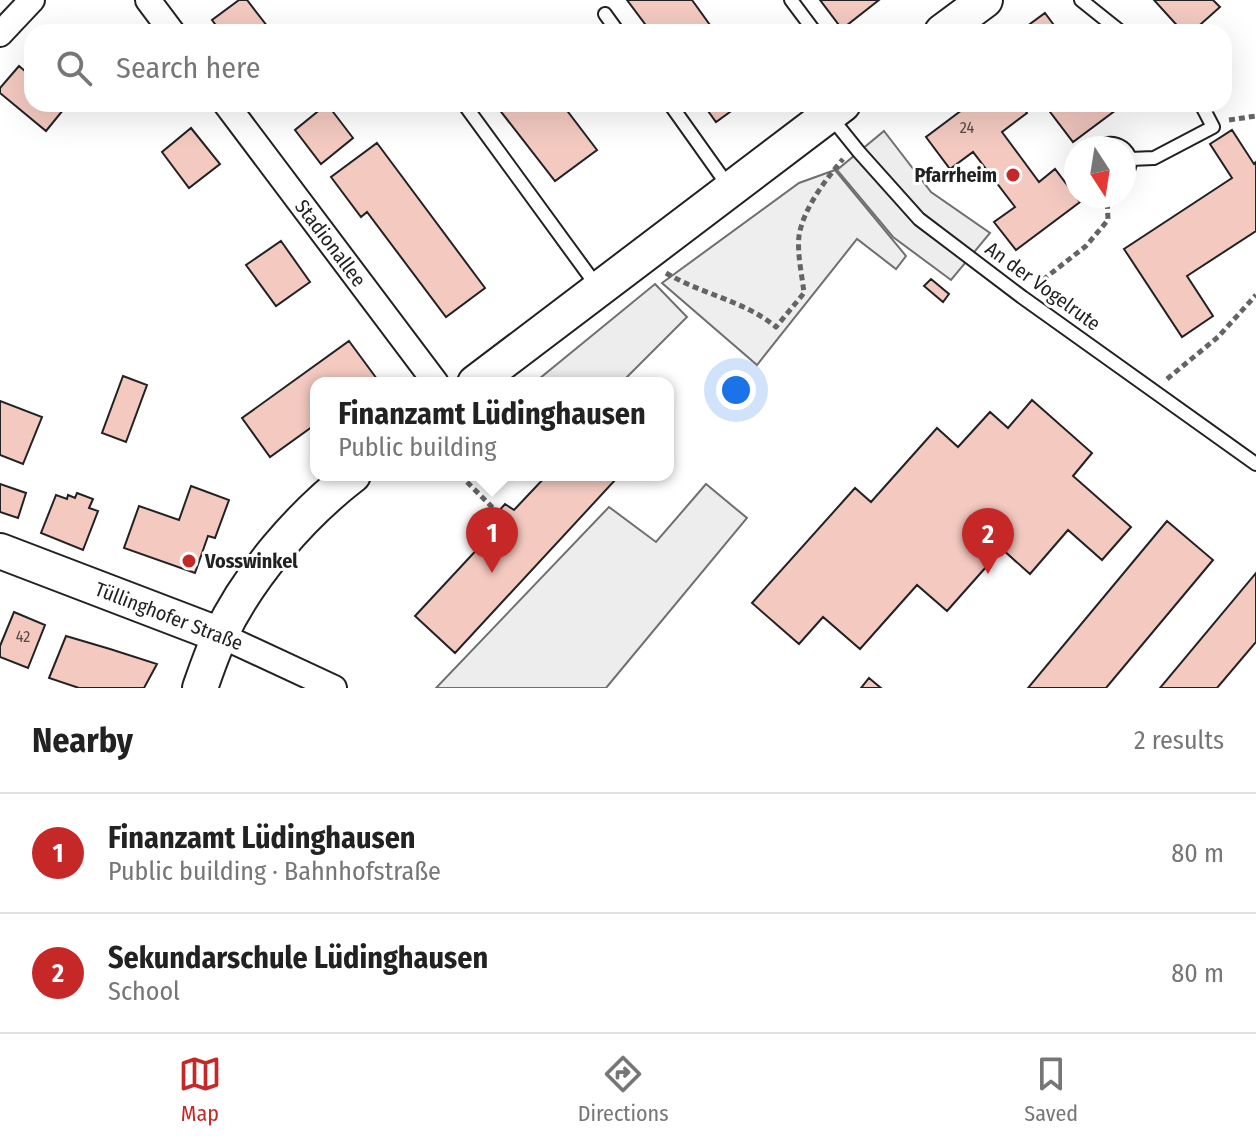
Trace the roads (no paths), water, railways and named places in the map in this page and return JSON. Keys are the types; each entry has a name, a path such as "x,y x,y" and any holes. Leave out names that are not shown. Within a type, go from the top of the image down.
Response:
{"main road":[{"path":"951,24 976,3"},
{"path":"483,377 832,112"},
{"path":"200,688 220,635 255,579 307,515 346,481"},
{"name":"Tüllinghofer Straße","path":"0,551 220,635"}],"street":[{"path":"0,34 32,0"},
{"path":"150,1 166,24"},
{"name":"Stadionallee","path":"232,112 431,377"},
{"name":"Tüllinghofer Straße","path":"220,635 334,688"}],"lane":[{"path":"791,0 809,24"},
{"path":"1081,0 1111,24"},
{"path":"605,14 612,24"},
{"path":"470,112 600,290"},
{"path":"676,112 731,189"},
{"name":"An der Vogelrute","path":"837,112 854,146 919,219 1022,297 1256,464"},
{"path":"1136,154 1154,158 1213,127 1205,112"}],"place":[{"name":"Pfarrheim","path":"1013,175"},
{"name":"Vosswinkel","path":"189,561"},
{"name":"Finanzamt Lüdinghausen","path":"492,573"},
{"name":"Sekundarschule Lüdinghausen","path":"988,574"}]}
